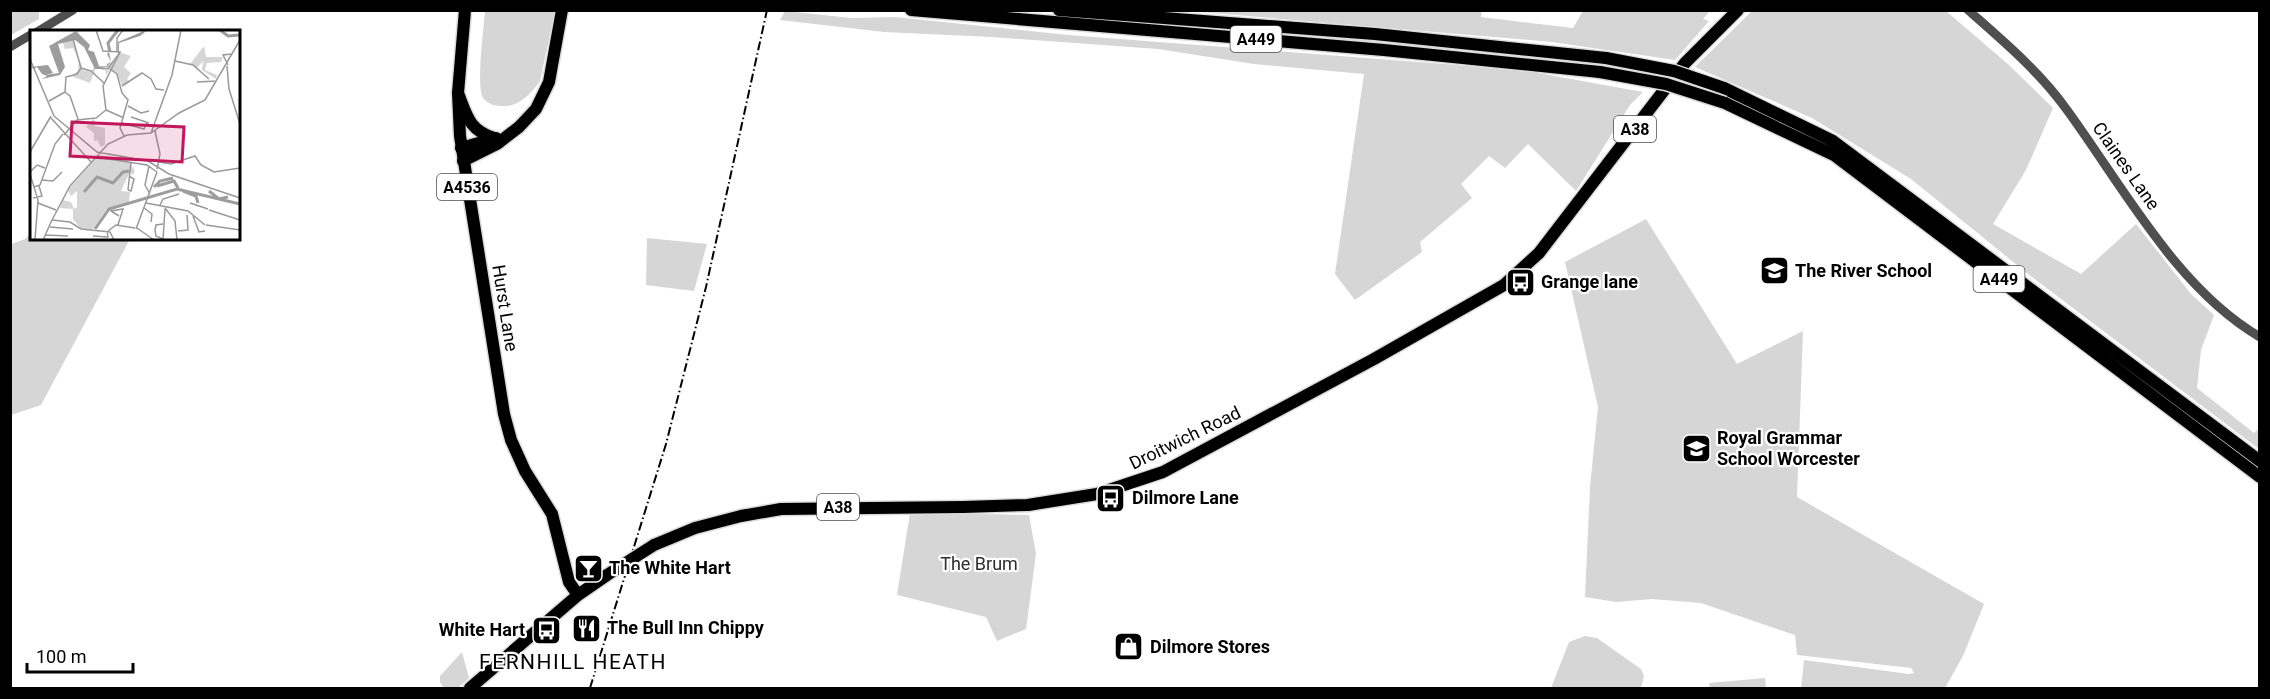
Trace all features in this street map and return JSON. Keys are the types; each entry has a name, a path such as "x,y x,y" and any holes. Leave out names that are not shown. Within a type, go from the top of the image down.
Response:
{"main road":[{"name":"Hurst Lane","path":"465,10 458,93 462,155 495,363 510,440 525,471 552,514 569,582 578,595"},
{"name":"A449","path":"911,10 1384,50 1600,72 1666,84 1725,103 1834,155 2259,477"},
{"name":"A449","path":"1059,10 1375,34 1606,58 1674,71 1724,88 1833,141 2259,461"},
{"name":"Droitwich Road","path":"470,688 578,595 654,545 695,528 781,509 1028,505 1098,494 1163,472 1374,359 1504,285 1539,253 1685,63 1732,12"},
{"path":"462,155 498,138 529,118 542,100 551,72 563,13"},
{"path":"458,93 471,125 482,133 498,138"}],"street":[{"path":"40,30 73,10"},
{"name":"Claines Lane","path":"1968,10 2025,61 2064,105 2140,217 2199,289 2242,327 2259,337"},
{"path":"10,46 30,35"}],"green space":[{"path":"11,10 39,11 39,19 11,35"},
{"path":"485,11 555,11 540,81 524,98 509,106 490,104 483,98 481,92 480,70"},
{"path":"785,11 851,18 895,17 1068,35 1521,70 1643,92 1630,105 1576,191 1528,144 1505,168 1489,156 1461,184 1472,198 1420,242 1422,252 1355,300 1335,274 1364,74 1254,64 1158,49 884,32 780,20"},
{"path":"1189,11 1482,11 1481,17 1573,28 1583,11 1710,11 1703,19 1709,21 1675,60 1552,42"},
{"path":"1752,11 1946,11 2009,65 2053,108 2026,170 1993,224 2081,274 2136,224 2191,294 2214,315 2201,350 2197,388 2254,433 2259,428 2259,449 2028,274 1911,179 1812,118 1695,67"},
{"name":"Royal Grammar School Worcester","path":"1646,219 1737,364 1803,331 1797,497 1984,604 1963,656 1945,688 1801,688 1804,660 1914,673 1911,668 1797,655 1795,635 1701,603 1652,599 1616,602 1585,597 1590,487 1598,407 1565,262"},
{"path":"30,234 30,240 129,240 41,405 11,415 11,244 25,239"},
{"path":"647,238 707,244 694,291 646,285"},
{"name":"The Brum","path":"910,513 1029,515 1036,554 1026,629 997,641 986,617 897,595"},
{"path":"1585,636 1597,638 1641,669 1644,676 1641,688 1551,688 1569,642"},
{"path":"462,652 469,678 458,688 444,688 440,682 440,676"},
{"path":"1765,678 1766,688 1710,688 1709,683"}],"railway":[{"path":"590,688 666,444 706,287 767,10"}],"place":[{"name":"The River School","path":"1774,271"},
{"name":"Grange lane","path":"1520,282"},
{"name":"Royal Grammar School Worcester","path":"1696,448"},
{"name":"Dilmore Lane","path":"1111,498"},
{"name":"The White Hart","path":"588,568"},
{"name":"The Bull Inn Chippy","path":"586,628"},
{"name":"White Hart","path":"546,630"},
{"name":"Dilmore Stores","path":"1129,647"}],"district":[{"name":"FERNHILL HEATH","path":"573,662"}]}
